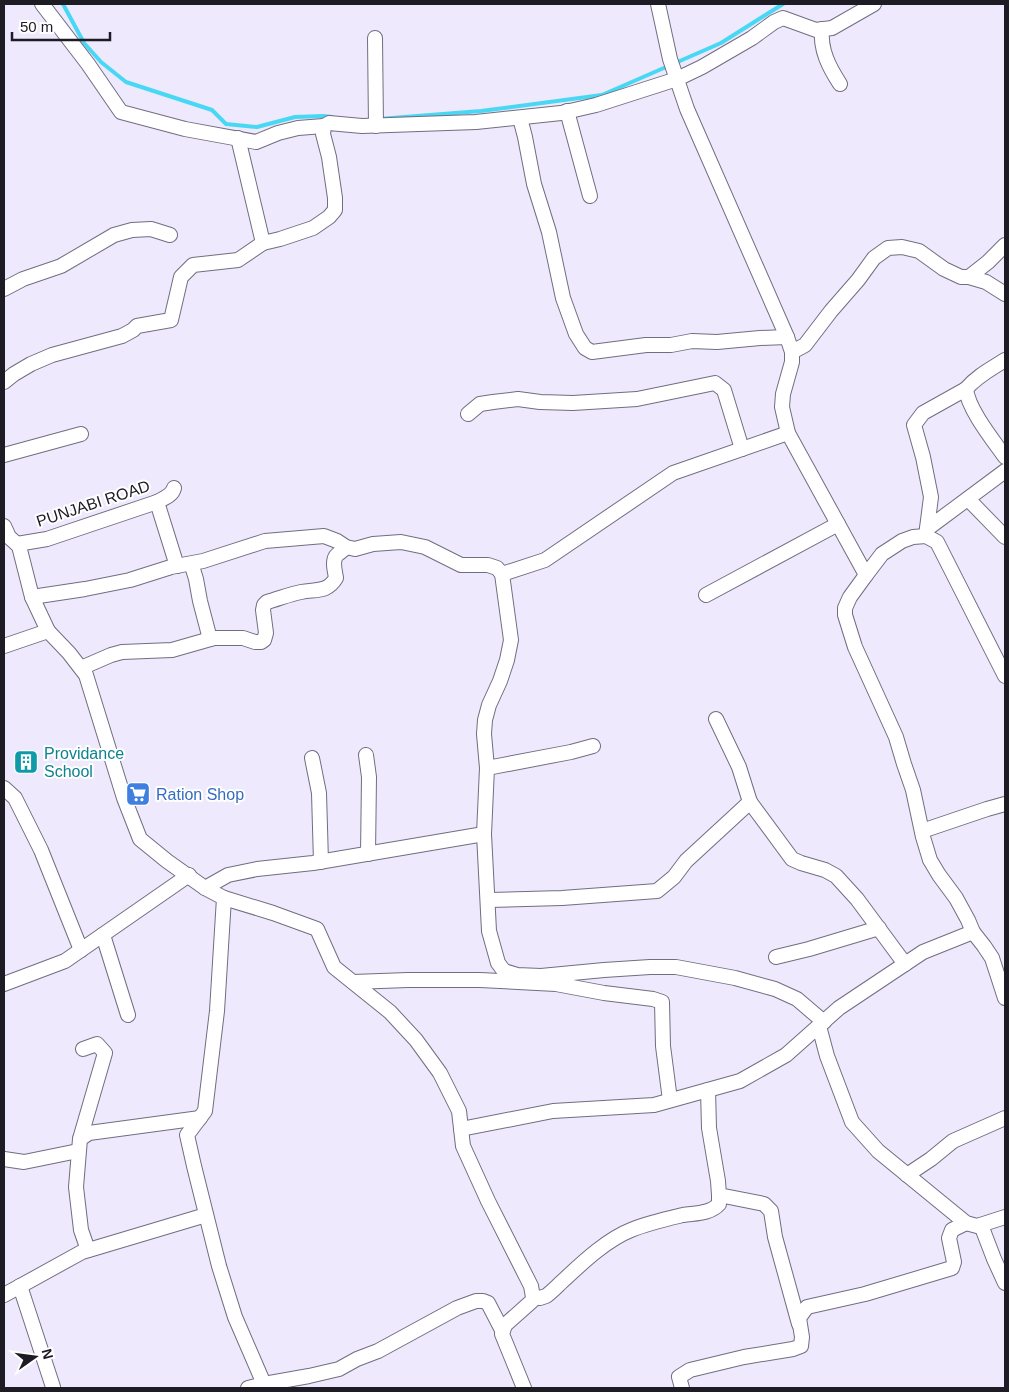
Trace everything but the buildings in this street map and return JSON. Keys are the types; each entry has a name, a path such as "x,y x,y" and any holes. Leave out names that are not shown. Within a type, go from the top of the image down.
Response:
{"street":[{"path":"42,4 88,64 121,112 185,129 256,142 278,133 298,128 324,126 329,123 362,126 376,120 476,122 567,112 596,105 676,77 710,62 783,18 816,30 832,28 874,4"},
{"path":"658,4 670,59 687,109 792,352 792,362 783,394 782,407 788,433 866,575"},
{"path":"822,29 823,50 830,68 840,84"},
{"path":"375,38 376,120"},
{"path":"567,112 590,196"},
{"path":"520,118 534,184 549,232 563,298 576,334 585,348 592,352 646,345 671,345 692,341 717,342 787,337"},
{"path":"4,382 31,364 52,355 122,336 137,326 171,320 181,276 193,265 238,260 263,243 313,228 329,217 335,210 335,198 329,157 323,134 324,126"},
{"path":"238,138 263,243"},
{"path":"4,289 23,279 61,266 114,235 123,232 151,229 170,235"},
{"path":"792,352 805,344 874,258 888,248 902,246 919,251 944,269 961,277 969,277 986,282 1005,294"},
{"path":"969,277 1005,246"},
{"path":"927,532 931,497 914,425 923,413 966,389 981,375 1005,360"},
{"path":"468,414 480,404 493,402 518,399 572,403 637,399 714,383 724,390 742,449"},
{"path":"966,389 967,398 1005,457"},
{"path":"502,574 545,560 673,473 788,433"},
{"path":"4,455 81,434"},
{"path":"1005,471 927,532 902,541 882,554 850,597 845,608 845,616 855,646 896,737 914,790 930,860 956,898 973,932 1001,974 1005,998"},
{"name":"PUNJABI ROAD","path":"17,544 47,539 157,502 173,492 174,488"},
{"path":"968,499 1005,537"},
{"path":"157,502 182,565"},
{"path":"706,594 838,524"},
{"path":"4,526 8,537 19,546 32,597 48,631 86,675 124,798 140,839 205,888 224,898 317,929 334,967 390,1012 416,1040 440,1073 459,1111 463,1146 488,1201 531,1286 532,1301 510,1320 502,1330"},
{"path":"927,532 937,542 1005,676"},
{"path":"32,597 130,580 203,561 266,541 300,537 324,536 346,547 355,549 373,544 401,542 425,547 461,565 488,565 497,568 502,574 511,640 507,660 485,720 484,734 487,768 484,834 489,931 498,963 504,971 518,975 541,976 613,969 676,967 735,978 775,989 797,999 821,1024 828,1056 852,1122 878,1151 966,1223 977,1226 1005,1217"},
{"path":"81,668 122,652 172,650 210,640 232,638 243,638 261,642 264,640 266,633 264,605 267,602 302,592 320,590 333,584 336,578 335,558 346,547"},
{"path":"182,565 192,566 210,640"},
{"path":"4,646 48,631"},
{"path":"716,719 739,767 750,802 792,859 836,876 858,899 905,964"},
{"path":"487,768 593,746"},
{"path":"366,755 369,777 368,854"},
{"path":"312,758 319,793 321,862"},
{"path":"4,788 15,798 41,850 81,950"},
{"path":"488,900 562,898 657,891 674,877 692,855 750,802"},
{"path":"922,831 987,808 1005,804"},
{"path":"205,888 228,875 257,869 321,862 484,834"},
{"path":"4,984 65,961 189,875"},
{"path":"224,898 216,1019 205,1111 187,1135 219,1266 235,1317 264,1384"},
{"path":"776,957 879,928"},
{"path":"461,1129 553,1111 654,1105 740,1081 786,1055 839,1008 923,952 973,932"},
{"path":"103,935 128,1015"},
{"path":"353,982 480,980 548,984 628,997 653,999 662,1002 663,1046 670,1100"},
{"path":"83,1050 97,1044 106,1053 79,1145 76,1187 81,1230 88,1250"},
{"path":"533,1297 540,1298 546,1296 582,1264 624,1234 646,1225 702,1213 716,1208 719,1204 719,1195 710,1128 708,1090"},
{"path":"4,1159 24,1162 79,1145 89,1133 200,1118"},
{"path":"907,1175 953,1142 1005,1118"},
{"path":"719,1195 764,1204 771,1211 775,1237 800,1327"},
{"path":"4,1295 82,1252 206,1215"},
{"path":"682,1388 679,1377 690,1370 801,1346 799,1318 807,1308 865,1294 952,1268 954,1262 949,1238 952,1230 966,1223"},
{"path":"981,1225 1005,1283"},
{"path":"20,1286 53,1387"},
{"path":"248,1388 339,1369 378,1352 458,1308 476,1301 488,1303 502,1330 502,1337 524,1388"}],"waterway":[{"path":"63,4 84,43 101,62 126,82 212,110 226,124 257,127 295,117 332,117"},
{"path":"379,119 481,111 602,95 721,43 783,4"}],"place":[{"name":"Providance School","path":"26,762"},
{"name":"Ration Shop","path":"138,794"}]}
